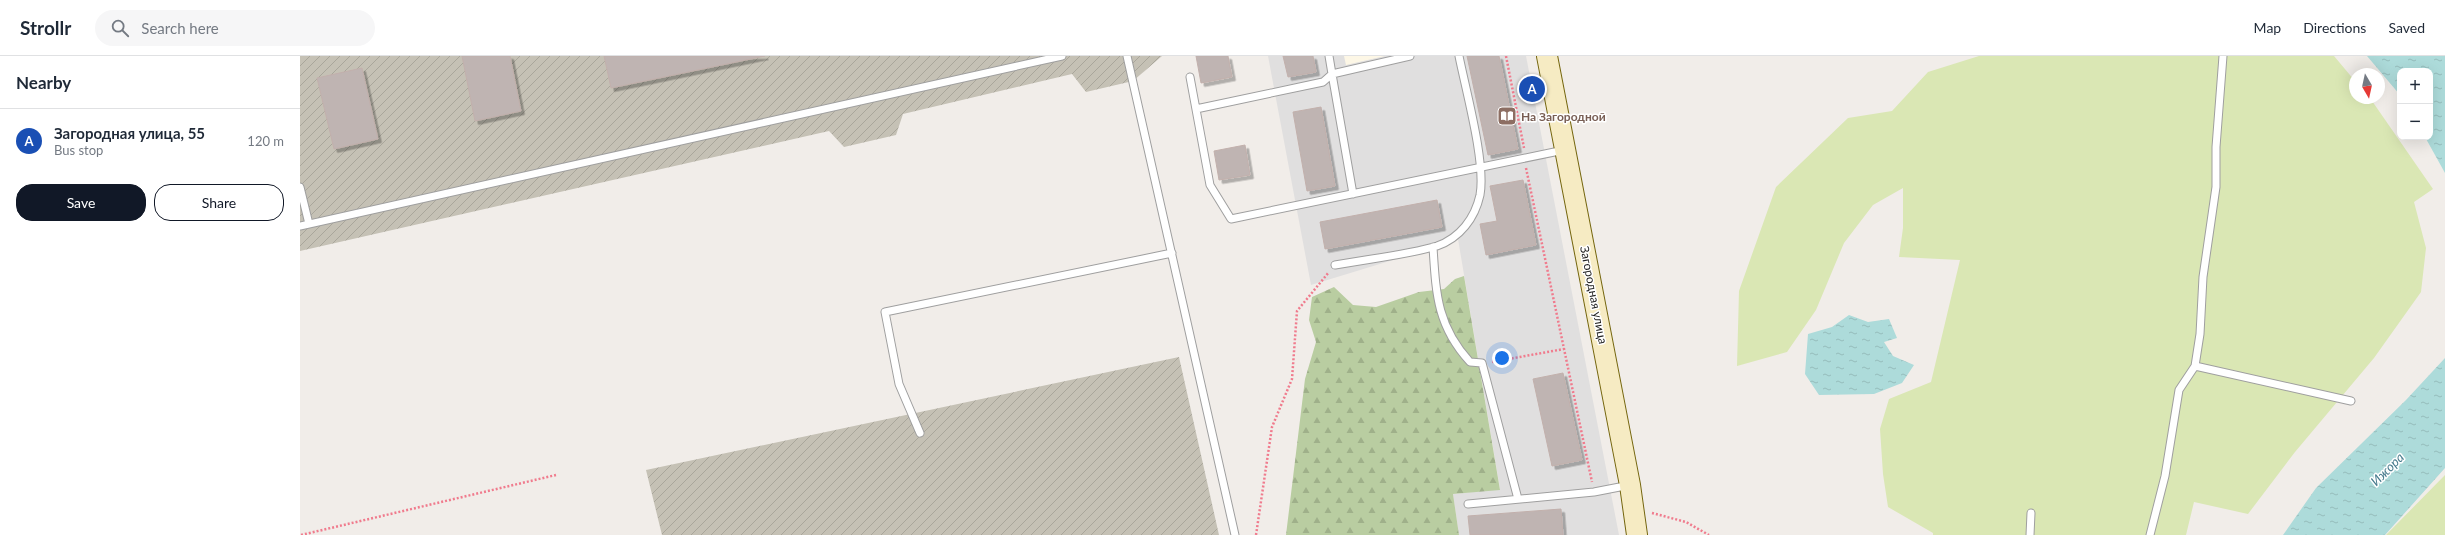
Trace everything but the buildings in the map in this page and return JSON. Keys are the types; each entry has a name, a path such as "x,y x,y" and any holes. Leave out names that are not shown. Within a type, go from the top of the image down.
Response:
{"main road":[{"name":"Загородная улица","path":"1547,56 1630,485 1637,535"}],"lane":[{"path":"300,226 1062,56"},
{"path":"1127,56 1235,535"},
{"path":"1329,56 1353,194"},
{"path":"1196,109 1323,82 1332,74 1410,56"},
{"path":"1335,265 1433,247 1461,233 1465,227 1480,194 1480,168 1459,56"},
{"path":"2150,535 2164,476 2179,390 2194,366 2200,334 2203,277 2216,187 2216,147 2223,56"},
{"path":"1190,77 1210,184 1231,219 1566,150"},
{"path":"300,187 309,224"},
{"path":"1433,247 1439,304 1446,330 1458,349 1470,362 1482,363 1518,499"},
{"path":"920,433 899,384 886,312 1172,253"},
{"path":"2194,366 2351,401"},
{"path":"1468,504 1594,492 1630,485"},
{"path":"2030,535 2031,513"}],"path":[{"path":"1506,56 1524,145 1524,159 1594,492"},
{"path":"1256,535 1272,427 1292,379 1296,311 1335,265"},
{"path":"1482,363 1564,348"},
{"path":"301,535 556,475"},
{"path":"1633,509 1686,522 1709,535"}],"shaded area":[{"path":"300,56 1162,56 1133,81 1086,92 1072,74 903,114 896,135 844,147 829,131 300,251"},
{"path":"1268,56 1526,56 1619,535 1459,535 1453,494 1500,489 1457,233 1442,245 1311,285"},
{"path":"1344,56 1385,56 1346,65"},
{"path":"1179,357 1219,535 662,535 646,470"}],"green space":[{"path":"1979,56 2334,56 2349,74 2349,104 2374,104 2397,137 2397,140 2399,140 2433,189 2414,202 2426,248 2421,292 2374,358 2295,452 2248,514 2194,502 2186,535 1933,535 1933,533 1888,507 1883,474 1880,429 1889,399 1931,382 1960,260 1899,257 1903,228 1903,188 1873,205 1844,243 1816,310 1787,352 1737,366 1739,291 1776,187 1848,118 1892,111 1928,72"},
{"path":"1464,276 1500,490 1453,494 1459,535 1286,535 1305,379 1316,342 1309,320 1312,297 1334,287 1353,305 1376,307 1419,292 1444,289 1455,279"},
{"path":"2445,475 2445,535 2386,535"}],"water":[{"path":"2367,56 2445,56 2445,173 2427,140 2433,140 2433,68 2397,68 2397,91 2385,77 2385,68 2377,68"},
{"path":"1849,315 1868,322 1889,319 1897,338 1884,342 1893,356 1914,365 1902,383 1874,394 1819,395 1805,374 1808,334 1832,327"},
{"name":"Ижора","path":"2445,358 2445,468 2385,535 2283,535 2316,488 2406,400"}],"place":[{"name":"Загородная улица, 55","path":"1532,89"},
{"name":"На Загородной","path":"1507,116"}]}
